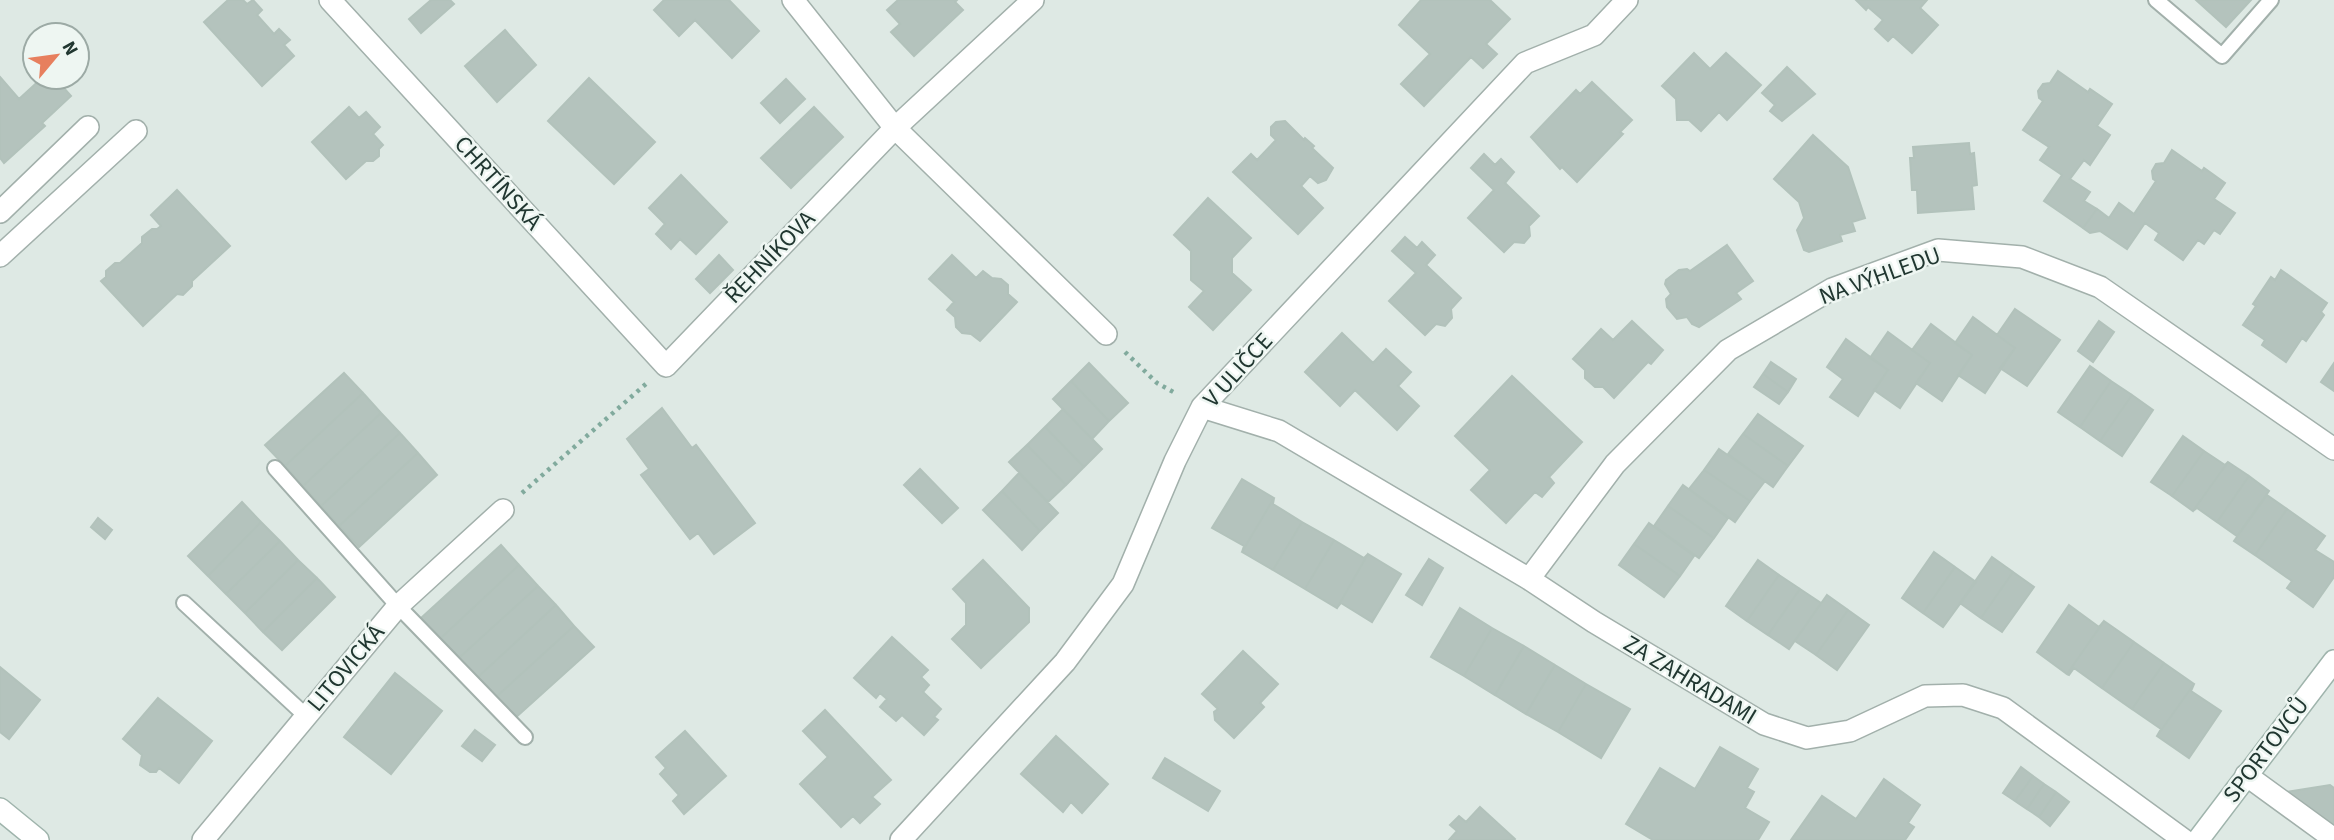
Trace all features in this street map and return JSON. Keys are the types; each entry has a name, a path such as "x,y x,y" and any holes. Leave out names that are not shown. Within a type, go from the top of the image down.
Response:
{"street":[{"name":"CHRTÍNSKÁ","path":"330,0 666,366"},
{"path":"793,0 895,128 1106,334"},
{"name":"ŘEHNÍKOVA","path":"666,366 895,128 1033,0"},
{"name":"V ULIČCE","path":"901,840 1065,662 1123,584 1175,461 1202,407 1525,63 1594,34 1627,0"},
{"path":"0,212 88,127"},
{"path":"0,256 136,131"},
{"name":"NA VÝHLEDU","path":"1529,579 1615,464 1728,350 1832,289 1938,250 2022,257 2100,286 2334,449"},
{"name":"ZA ZAHRADAMI","path":"1202,407 1279,431 1529,579 1594,622 1764,724 1807,738 1850,730 1925,696 1963,695 2003,708 2184,840"},
{"name":"LITOVICKÁ","path":"203,840 398,606 503,510"},
{"name":"SPORTOVCŮ","path":"2198,840 2334,661"},
{"path":"2246,775 2334,839"},
{"path":"0,809 38,840"}],"lane":[{"path":"2156,0 2222,56 2271,0"},
{"path":"275,468 398,606 525,737"},
{"path":"184,603 306,716"}],"path":[{"path":"1106,334 1157,383 1202,407"},
{"path":"503,510 666,366"}],"building":[{"path":"228,0 243,0 247,4 253,0 262,10 257,15 274,34 279,29 290,40 284,45 294,56 262,86 204,22"},
{"path":"431,0 450,0 454,4 421,33 409,19"},
{"path":"664,0 729,0 759,31 732,58 695,20 679,36 654,10"},
{"path":"898,0 957,0 955,2 963,10 914,56 891,32 900,24 887,10"},
{"path":"1421,0 1490,0 1510,19 1486,44 1497,54 1483,68 1471,57 1424,106 1401,84 1430,54 1399,25"},
{"path":"1856,0 1927,0 1920,8 1938,25 1912,53 1893,36 1888,41 1875,29 1883,20"},
{"path":"2196,0 2251,0 2226,27"},
{"path":"505,30 536,65 497,102 465,66"},
{"path":"1694,53 1710,69 1726,53 1761,85 1727,120 1719,112 1701,131 1689,120 1677,120 1676,99 1662,86"},
{"path":"1787,67 1815,94 1782,121 1770,111 1775,105 1762,93"},
{"path":"2058,71 2088,92 2090,89 2112,104 2097,126 2110,135 2090,165 2084,160 2070,179 2090,192 2084,201 2097,209 2083,228 2044,201 2062,175 2040,160 2049,147 2023,130 2043,101 2039,98 2038,91 2043,84 2050,83"},
{"path":"0,77 19,99 28,91 67,91 71,96 42,123 45,126 4,163 0,158"},
{"path":"589,78 655,142 614,184 548,121"},
{"path":"786,79 805,99 780,123 761,103"},
{"path":"1592,82 1632,120 1620,132 1623,134 1577,182 1562,167 1560,169 1531,137 1576,90 1580,94"},
{"path":"349,107 359,118 366,112 380,127 373,134 383,145 379,149 379,156 373,161 366,161 346,179 312,142"},
{"path":"814,107 843,137 791,188 761,158"},
{"path":"1285,121 1314,146 1312,148 1333,168 1326,180 1318,183 1310,176 1301,186 1323,208 1298,234 1233,172 1251,154 1257,160 1276,140 1271,135 1271,127 1276,122"},
{"path":"1813,135 1848,167 1865,218 1852,222 1855,231 1840,235 1842,241 1809,252 1804,250 1797,230 1804,218 1799,202 1774,179"},
{"path":"1969,143 1970,154 1974,153 1977,185 1972,186 1974,209 1918,213 1917,190 1912,190 1910,158 1914,158 1913,147"},
{"path":"2172,150 2225,183 2214,199 2235,213 2220,234 2214,230 2204,244 2198,240 2183,260 2155,240 2159,233 2145,223 2127,249 2100,231 2090,233 2083,228 2097,209 2109,218 2119,203 2134,214 2156,181 2152,171 2156,164 2164,163"},
{"path":"1484,154 1495,165 1501,159 1514,172 1505,183 1539,216 1529,226 1530,236 1524,243 1514,242 1504,252 1468,218 1494,190 1471,168"},
{"path":"681,175 727,222 696,254 680,239 671,249 656,234 665,224 649,208"},
{"path":"177,190 230,246 192,281 192,286 183,295 177,294 143,326 101,281 106,277 106,271 115,263 120,263 142,243 142,237 161,226 151,215"},
{"path":"1208,198 1251,238 1232,258 1232,273 1251,290 1213,330 1189,307 1204,291 1191,280 1191,251 1174,235"},
{"path":"1405,237 1417,248 1422,242 1435,255 1426,265 1461,298 1451,309 1452,318 1445,326 1436,324 1425,335 1389,301 1416,273 1392,251"},
{"path":"1727,245 1753,281 1736,293 1741,299 1699,327 1692,324 1687,317 1677,319 1667,307 1666,299 1671,294 1665,284 1666,280 1679,270 1690,271"},
{"path":"719,255 733,270 710,293 696,279"},
{"path":"952,255 976,278 983,271 992,278 1001,279 1008,285 1008,294 1017,302 980,341 971,334 962,333 956,327 955,317 947,310 954,302 929,279"},
{"path":"2281,270 2327,303 2321,312 2324,315 2306,341 2302,338 2286,362 2262,345 2265,340 2243,325 2271,277 2275,280"},
{"path":"2015,309 2060,340 2027,386 2000,368 2015,348 1997,335"},
{"path":"1973,317 2015,348 1985,393 1958,375 1972,355 1955,343"},
{"path":"1632,321 1663,350 1614,398 1603,387 1595,387 1585,378 1585,370 1573,359 1601,329 1613,340"},
{"path":"2099,321 2114,332 2093,362 2078,351"},
{"path":"1931,324 1972,355 1942,401 1916,383 1930,363 1912,350"},
{"path":"1888,332 1930,363 1900,408 1874,390 1888,370 1870,358"},
{"path":"1342,333 1373,363 1386,349 1411,372 1398,386 1419,406 1397,430 1355,390 1340,406 1305,372"},
{"path":"1846,339 1888,370 1858,416 1830,397 1843,379 1827,367"},
{"path":"1771,362 1796,379 1788,392 1763,374"},
{"path":"1089,363 1128,403 1109,421 1071,381"},
{"path":"2334,363 2334,391 2321,382"},
{"path":"2090,366 2111,381 2080,427 2058,412"},
{"path":"344,373 363,393 285,466 265,445"},
{"path":"1763,374 1788,392 1779,404 1754,387"},
{"path":"1512,376 1582,442 1549,477 1554,483 1542,497 1535,492 1506,523 1471,490 1490,470 1455,436"},
{"path":"1071,381 1109,421 1092,439 1053,399"},
{"path":"2111,381 2132,395 2100,441 2080,427"},
{"path":"363,393 381,413 303,486 285,466"},
{"path":"2132,395 2153,410 2122,456 2100,441"},
{"path":"662,408 692,448 696,445 755,523 714,554 698,533 690,539 641,475 649,469 627,439"},
{"path":"1063,409 1102,449 1084,467 1045,427"},
{"path":"381,413 400,433 321,506 303,486"},
{"path":"1758,414 1803,446 1788,466 1743,434"},
{"path":"1045,427 1084,467 1066,485 1027,445"},
{"path":"400,433 418,453 339,526 321,506"},
{"path":"1743,434 1788,466 1773,487 1728,454"},
{"path":"2183,436 2204,451 2172,496 2151,482"},
{"path":"1027,445 1066,485 1048,502 1009,462"},
{"path":"1719,449 1765,481 1750,501 1704,470"},
{"path":"2204,451 2225,465 2228,462 2193,511 2172,496"},
{"path":"418,453 437,475 359,547 339,526"},
{"path":"2228,462 2249,476 2217,522 2197,508 2193,511"},
{"path":"920,469 958,508 942,523 904,485"},
{"path":"1704,470 1750,501 1735,522 1689,489"},
{"path":"1019,473 1058,513 1040,531 1002,491"},
{"path":"2249,476 2269,491 2237,536 2217,522"},
{"path":"1242,479 1274,498 1242,552 1244,546 1212,528"},
{"path":"1683,485 1728,518 1714,538 1668,506"},
{"path":"1002,491 1040,531 1022,550 983,510"},
{"path":"2267,495 2287,509 2255,555 2234,541"},
{"path":"1274,498 1273,504 1302,522 1273,570 1242,552"},
{"path":"242,502 261,522 208,576 188,556"},
{"path":"1668,506 1714,538 1699,558 1654,526"},
{"path":"2287,509 2325,536 2315,550 2334,562 2334,577 2313,607 2287,588 2292,581 2255,555"},
{"path":"98,518 112,530 105,539 91,527"},
{"path":"261,522 280,541 226,594 208,576"},
{"path":"1302,522 1334,540 1305,589 1273,570"},
{"path":"1649,523 1694,556 1680,576 1634,544"},
{"path":"1334,540 1364,558 1368,554 1337,608 1305,589"},
{"path":"280,541 298,560 245,613 226,594"},
{"path":"1634,544 1680,576 1664,597 1619,565"},
{"path":"501,545 519,565 441,638 421,618"},
{"path":"1934,552 1955,567 1923,613 1902,598"},
{"path":"1368,554 1401,574 1372,622 1341,603 1337,608"},
{"path":"1992,557 2013,572 1981,618 1960,603"},
{"path":"1429,559 1443,568 1422,605 1406,595"},
{"path":"298,560 317,578 263,632 245,613"},
{"path":"983,560 1029,608 1029,622 981,668 952,639 966,625 966,603 953,589"},
{"path":"1758,560 1779,575 1747,621 1726,606"},
{"path":"519,565 538,586 459,658 441,638"},
{"path":"1955,567 1976,582 1943,627 1923,613"},
{"path":"2013,572 2034,587 2002,632 1981,618"},
{"path":"1779,575 1800,589 1768,635 1747,621"},
{"path":"317,578 335,597 282,650 263,632"},
{"path":"538,586 556,605 477,678 459,658"},
{"path":"1800,589 1821,603 1789,649 1768,635"},
{"path":"1827,595 1848,610 1816,655 1795,641"},
{"path":"556,605 574,626 495,698 477,678"},
{"path":"2069,605 2099,627 2104,621 2067,674 2037,652"},
{"path":"1460,608 1492,628 1464,676 1431,657"},
{"path":"1848,610 1869,625 1837,670 1816,655"},
{"path":"2104,621 2134,642 2102,688 2074,668 2067,674"},
{"path":"574,626 594,647 515,718 495,698"},
{"path":"1492,628 1524,646 1495,695 1464,676"},
{"path":"892,637 928,670 921,677 929,685 923,692 941,709 934,717 938,720 924,735 902,715 896,721 880,707 887,699 880,693 876,698 854,678"},
{"path":"2134,642 2164,663 2132,709 2102,688"},
{"path":"1524,646 1555,665 1526,714 1495,695"},
{"path":"1243,651 1278,684 1260,703 1264,707 1234,738 1215,720 1214,712 1218,709 1202,694"},
{"path":"2164,663 2194,684 2157,736 2161,729 2132,709"},
{"path":"1555,665 1586,684 1558,732 1526,714"},
{"path":"0,667 40,700 9,739 0,732"},
{"path":"395,673 442,711 391,774 344,737"},
{"path":"1586,684 1630,709 1601,758 1558,732"},
{"path":"2194,684 2191,691 2221,711 2189,758 2157,736"},
{"path":"158,698 212,741 179,783 159,768 156,772 150,772 140,765 142,755 123,739"},
{"path":"825,710 891,780 872,797 880,804 860,823 853,816 841,827 800,784 828,757 803,731"},
{"path":"475,730 495,745 482,761 462,746"},
{"path":"685,731 726,776 684,814 673,801 679,795 660,774 666,768 656,757"},
{"path":"1056,736 1108,784 1082,813 1071,802 1063,812 1021,774"},
{"path":"1720,747 1758,769 1747,788 1754,792 1745,808 1769,822 1758,840 1653,840 1626,824 1660,768 1695,789"},
{"path":"1165,758 1220,791 1208,811 1153,778"},
{"path":"2021,767 2033,776 2015,801 2003,793"},
{"path":"2033,776 2044,784 2027,809 2015,801"},
{"path":"1884,779 1920,805 1908,823 1914,827 1905,840 1791,840 1822,796 1856,819"},
{"path":"2044,784 2056,792 2039,817 2027,809"},
{"path":"2330,785 2334,788 2334,826 2286,792"},
{"path":"2056,792 2069,802 2050,826 2039,817"},
{"path":"1480,807 1515,839 1449,840 1457,831 1450,825 1459,816 1466,822"}]}
